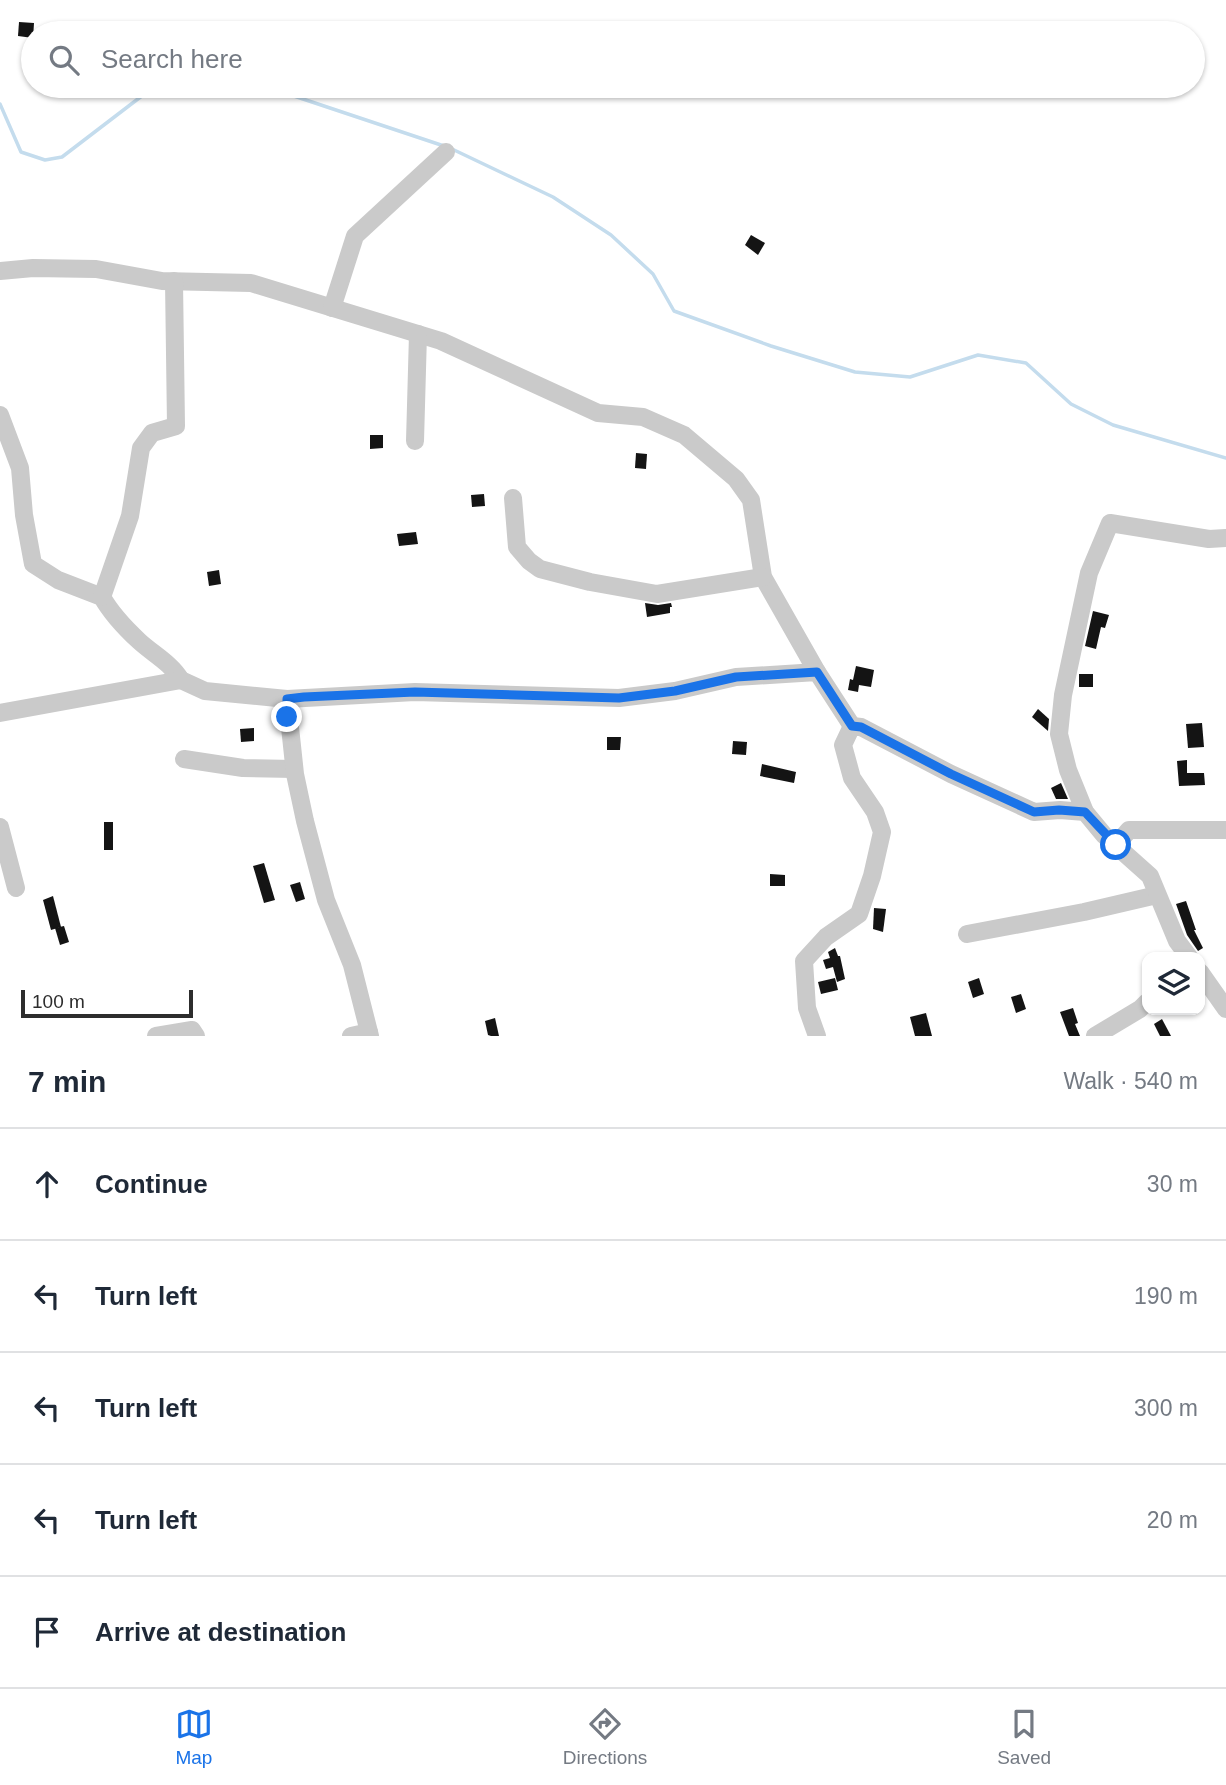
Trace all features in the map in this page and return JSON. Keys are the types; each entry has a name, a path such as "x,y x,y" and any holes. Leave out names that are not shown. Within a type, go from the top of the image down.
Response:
{"street":[{"path":"332,308 355,236 446,152"},
{"path":"0,271 96,269 162,281 251,283 441,341 598,413 643,417 684,435 736,479 751,500 763,578 817,672 852,726"},
{"path":"102,597 130,516 141,448 152,433 176,426 174,281"},
{"path":"415,441 418,334"},
{"path":"0,415 20,468 24,515 33,564 58,580 102,597 138,640 175,671 181,680 205,691 287,699 415,692 619,698 675,691 736,677 817,672"},
{"path":"513,498 517,547 540,569 590,582 657,594 763,578"},
{"path":"1185,952 1177,941 1150,876 1085,812 1068,770 1059,734 1063,695 1089,573 1110,523 1209,539 1226,538"},
{"path":"0,713 181,680"},
{"path":"287,699 294,769 326,900 352,965 370,1034 351,1036"},
{"path":"852,726 861,727 951,774 1034,812 1085,812"},
{"path":"817,1036 807,1008 804,961 826,937 859,914 872,876 882,832 875,812 852,778 843,746 852,726"},
{"path":"184,759 243,768 294,769"},
{"path":"0,827 16,888"},
{"path":"1116,845 1129,830 1226,830"},
{"path":"967,934 1084,912 1157,894"},
{"path":"1205,979 1226,1009"},
{"path":"1095,1036 1142,1007"},
{"path":"156,1036 192,1030 196,1036"}],"building":[{"path":"19,22 21,22 21,36 18,36"},
{"path":"751,235 765,243 758,255 745,245"},
{"path":"370,435 383,435 383,448 370,449"},
{"path":"636,453 647,454 646,469 635,468"},
{"path":"484,494 485,506 472,507 471,495"},
{"path":"416,532 418,544 399,546 397,534"},
{"path":"219,570 221,584 209,586 207,572"},
{"path":"645,603 671,603 672,607 670,613 647,617"},
{"path":"1093,611 1109,615 1105,628 1101,627 1096,649 1085,646"},
{"path":"856,666 874,670 871,687 859,685 858,692 848,690"},
{"path":"1079,674 1093,674 1093,687 1079,687"},
{"path":"1038,709 1049,719 1048,731 1032,717"},
{"path":"1202,723 1204,747 1188,748 1186,724"},
{"path":"254,728 254,741 241,742 240,729"},
{"path":"607,737 621,737 620,750 607,750"},
{"path":"733,741 747,742 746,755 732,754"},
{"path":"1187,760 1187,773 1204,773 1205,785 1179,786 1177,761"},
{"path":"762,764 796,772 794,783 760,776"},
{"path":"1061,783 1068,799 1056,799 1051,788"},
{"path":"104,822 113,822 113,850 104,850"},
{"path":"264,863 275,900 264,903 253,866"},
{"path":"770,874 785,875 785,886 770,886"},
{"path":"300,882 305,899 296,902 290,885"},
{"path":"53,896 61,927 51,930 43,900"},
{"path":"1186,901 1194,930 1203,948 1198,951 1187,935 1176,904"},
{"path":"874,908 886,909 883,932 873,929"},
{"path":"64,926 69,942 60,945 55,928"},
{"path":"835,948 840,956 845,979 837,982 833,967 826,969 823,960 830,958 828,952"},
{"path":"835,978 838,990 821,994 818,982"},
{"path":"979,978 984,994 973,998 968,982"},
{"path":"1021,994 1026,1009 1016,1013 1011,997"},
{"path":"1073,1008 1080,1036 1069,1036 1060,1012"},
{"path":"926,1013 932,1036 915,1036 910,1017"},
{"path":"495,1018 499,1036 491,1036 488,1035 485,1021"},
{"path":"1162,1019 1171,1036 1160,1036 1154,1024"}],"waterway":[{"path":"0,104 21,152 45,160 62,157 139,98"},
{"path":"300,98 444,146"},
{"path":"452,149 553,197 611,235 653,274 674,311 771,346 855,372 910,377 978,355 1026,363 1071,404 1113,425 1226,458"}],"route":[{"path":"287,717 287,699 304,697 415,692 619,698 675,691 736,677 817,672 852,726 861,727 951,774 1034,812 1085,812 1116,845"}]}
